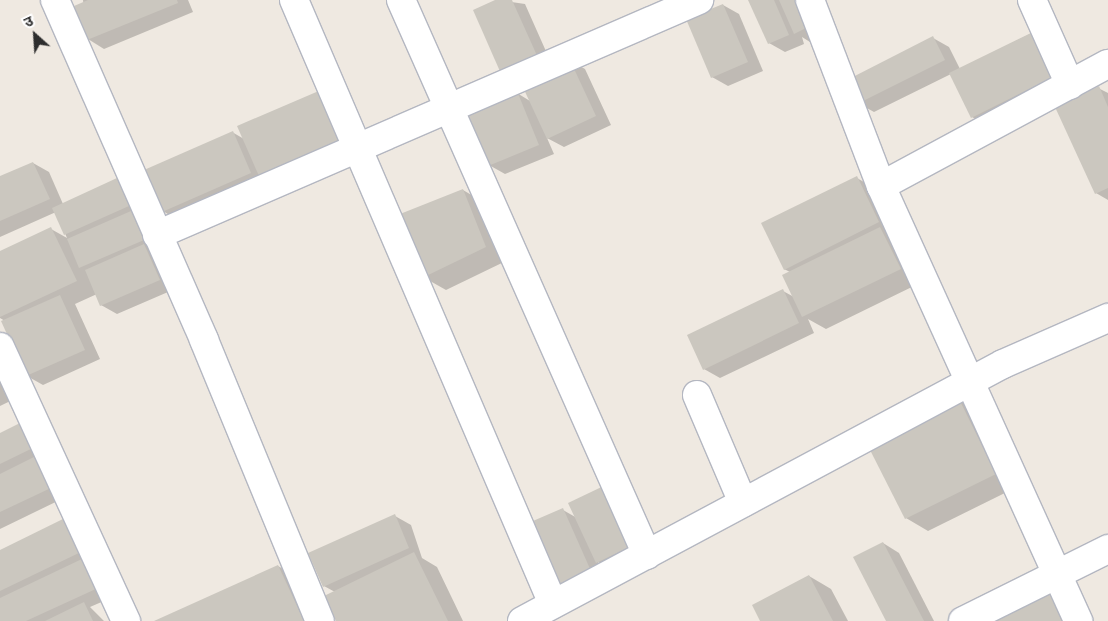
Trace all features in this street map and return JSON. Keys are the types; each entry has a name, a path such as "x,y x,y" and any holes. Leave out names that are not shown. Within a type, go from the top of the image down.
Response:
{"street":[{"path":"55,0 157,235 320,621"},
{"path":"294,0 359,146 553,604"},
{"path":"401,0 647,554"},
{"path":"157,235 699,0"},
{"path":"810,0 881,186 1059,573 1078,621"},
{"path":"1032,0 1070,85"},
{"path":"881,186 1108,64"},
{"path":"522,621 971,383 1108,318"},
{"path":"0,346 126,621"},
{"path":"697,395 743,503"},
{"path":"964,621 1108,549"}],"building":[{"path":"88,0 177,0 178,3 87,40 74,6"},
{"path":"495,0 512,0 539,60 502,76 473,10"},
{"path":"748,0 774,0 789,35 768,44"},
{"path":"779,0 804,0 814,24 794,34"},
{"path":"723,4 748,62 711,78 686,19"},
{"path":"1035,31 1057,75 971,118 949,73"},
{"path":"933,36 945,60 857,104 845,81"},
{"path":"569,58 596,116 547,139 520,81"},
{"path":"1099,86 1108,107 1108,188 1095,194 1055,107"},
{"path":"328,87 350,137 259,176 237,126"},
{"path":"517,91 539,145 488,166 466,112"},
{"path":"233,131 251,173 162,212 144,170"},
{"path":"33,162 50,199 0,221 0,176"},
{"path":"857,176 879,222 784,270 761,223"},
{"path":"117,178 129,206 64,235 52,208"},
{"path":"463,189 486,247 422,278 395,216"},
{"path":"131,211 144,240 79,268 67,239"},
{"path":"51,227 77,281 0,317 0,251"},
{"path":"880,227 901,269 802,317 782,275"},
{"path":"144,244 160,280 100,306 85,270"},
{"path":"783,289 799,323 703,370 687,335"},
{"path":"60,295 85,350 26,376 1,321"},
{"path":"959,399 996,474 905,519 867,444"},
{"path":"26,420 39,445 0,464 0,433"},
{"path":"38,455 53,487 0,512 0,474"},
{"path":"612,482 640,542 596,563 568,503"},
{"path":"563,508 591,571 554,587 526,524"},
{"path":"395,514 409,548 323,587 308,553"},
{"path":"67,517 83,551 0,591 0,550"},
{"path":"883,542 924,621 886,621 853,557"},
{"path":"414,552 448,621 336,621 324,596"},
{"path":"84,558 98,588 26,621 0,621 0,598"},
{"path":"278,565 304,621 154,621"},
{"path":"809,575 833,621 760,621 752,605"},
{"path":"1049,588 1064,621 979,621"},
{"path":"84,602 93,621 45,621"}]}
